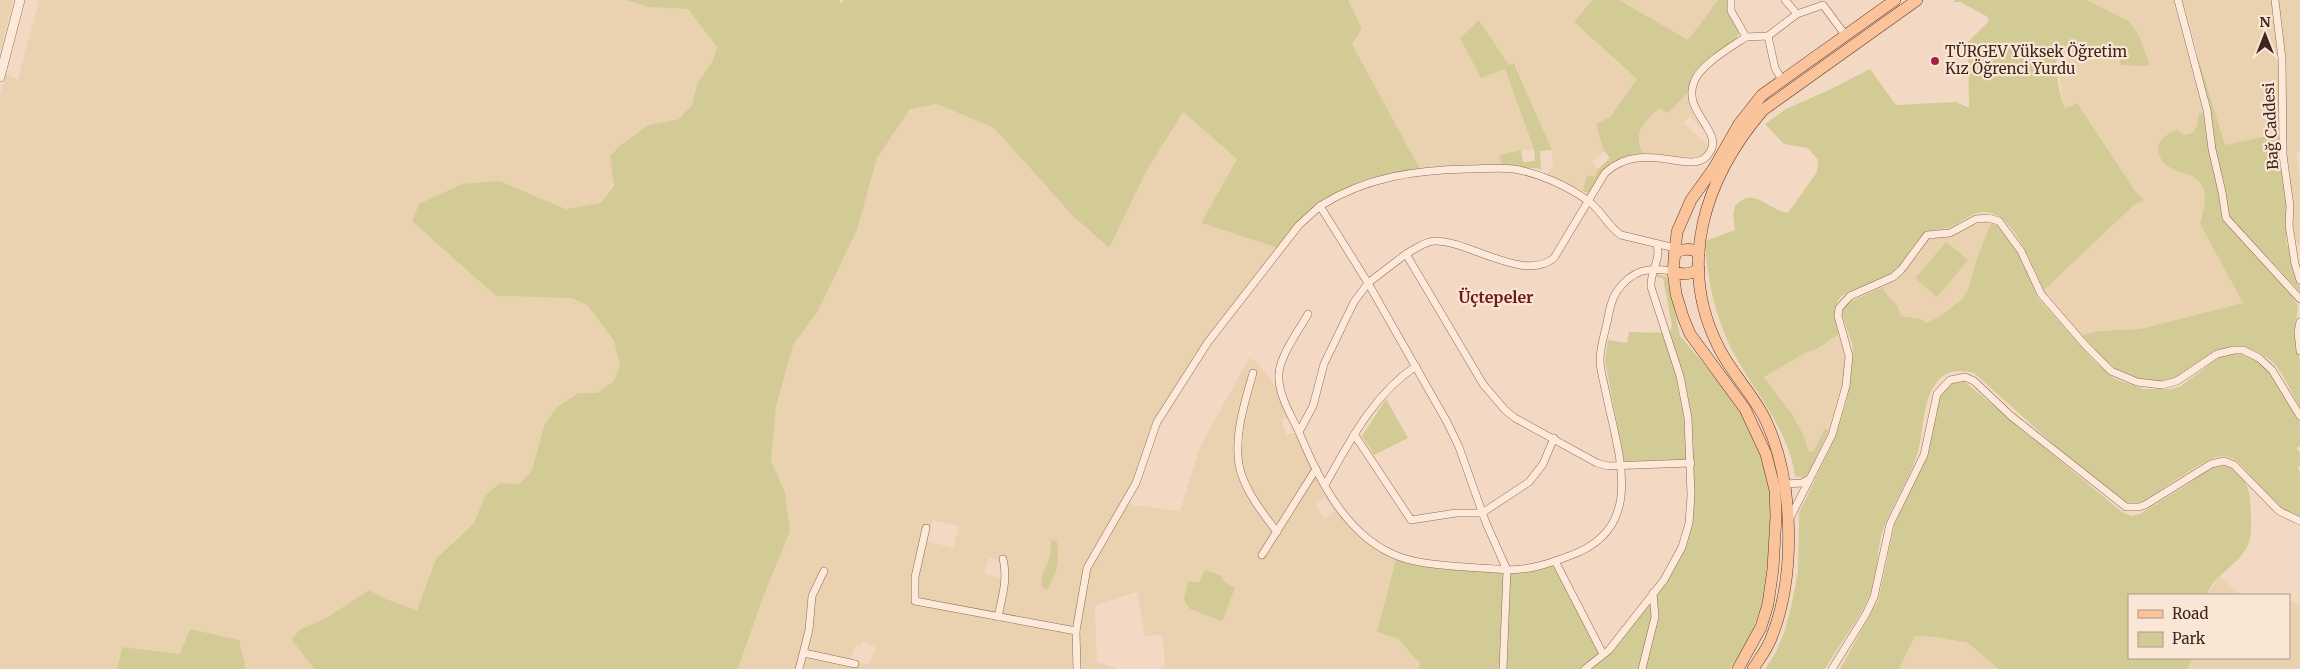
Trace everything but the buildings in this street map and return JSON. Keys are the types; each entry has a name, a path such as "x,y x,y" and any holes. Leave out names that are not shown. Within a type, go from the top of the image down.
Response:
{"main road":[{"path":"1738,669 1755,640 1768,604 1773,569 1776,516 1775,490 1766,454 1745,409 1695,341 1686,324 1678,302 1673,271 1677,232 1687,207 1712,158 1762,96 1895,0"},
{"path":"1753,669 1772,637 1782,603 1786,580 1788,522 1786,484 1778,452 1764,416 1727,363 1712,332 1701,294 1699,269 1700,229 1710,198 1746,130 1767,105 1916,0"},
{"path":"1674,251 1688,249 1699,253"},
{"path":"1673,271 1684,274 1699,269"}],"street":[{"path":"0,77 20,0"},
{"path":"1731,0 1731,11 1746,37"},
{"path":"1785,0 1797,14"},
{"path":"2178,0 2207,110 2212,149 2226,218 2300,299"},
{"name":"Bağ Caddesi","path":"2275,0 2282,59 2283,155 2289,191 2288,225 2300,280"},
{"path":"1299,432 1313,406 1324,364 1354,302 1368,283 1406,254 1425,243 1433,241 1456,245 1516,264 1538,265 1548,263 1554,258 1605,173 1626,159 1656,157 1694,162 1712,158 1713,139 1711,132 1694,108 1692,95 1694,81 1714,61 1746,37 1768,36 1797,14 1823,5 1846,36"},
{"path":"1768,36 1775,68 1782,80"},
{"path":"1077,669 1076,631 1087,568 1136,483 1157,422 1208,342 1299,225 1320,206 1363,184 1402,174 1434,170 1514,169 1539,176 1589,200 1614,231 1674,251"},
{"path":"1320,206 1368,283 1416,366 1459,447 1482,513 1507,570 1503,669"},
{"path":"1788,522 1832,436 1846,386 1849,356 1838,316 1842,304 1850,296 1893,277 1901,270 1927,235 1950,233 1970,221 1982,218 1995,219 2003,224 2021,250 2041,294 2052,310 2111,371 2137,382 2162,385 2177,381 2217,354 2243,350 2259,358 2272,370 2300,416"},
{"path":"1585,669 1604,654 1627,629 1674,565 1686,536 1690,509 1691,463 1688,418 1680,376 1651,287 1650,276 1657,263 1659,253 1657,244"},
{"path":"1406,254 1483,384 1495,400 1515,418 1597,463 1621,466 1691,463"},
{"path":"1308,314 1280,366 1278,376 1283,396 1316,469 1350,523 1367,537 1400,557 1418,561 1507,570 1537,568 1585,551 1607,532 1620,509 1622,494 1621,466 1600,361 1613,296 1629,277 1637,272 1654,268 1673,271"},
{"path":"2300,322 2298,332 2300,351"},
{"path":"1325,485 1354,434 1378,400 1402,375 1416,366"},
{"path":"1253,374 1240,424 1239,464 1248,488 1276,532"},
{"path":"1832,669 1866,614 1874,597 1890,524 1924,455 1937,394 1945,384 1956,378 1970,378 1974,381 2011,416 2126,506 2139,507 2211,464 2224,461 2234,465 2279,511 2300,521"},
{"path":"1354,434 1411,520 1456,513 1482,513 1520,489 1533,478 1543,464 1554,438"},
{"path":"1262,556 1316,469"},
{"path":"1786,484 1802,483 1809,478"},
{"path":"926,528 915,577 915,601 1076,631"},
{"path":"998,617 1006,582 1003,559"},
{"path":"1555,561 1604,654"},
{"path":"799,669 809,630 812,596 824,571"},
{"path":"1642,669 1655,617 1653,593"},
{"path":"804,652 855,664"}],"shaded area":[{"path":"0,0 13,0 0,53"},
{"path":"39,0 625,0 649,7 688,9 717,47 713,60 697,84 692,105 679,119 649,125 601,203 566,209 527,192 496,296 572,298 588,306 614,341 620,366 613,382 597,393 578,393 544,426 532,470 520,484 500,483 485,496 474,523 436,559 417,610 383,598 326,618 299,630 293,640 314,669 246,669 246,665 181,654 122,647 117,669 0,669 0,96 6,74 18,80"},
{"path":"1348,0 1592,0 1574,22 1637,79 1610,117 1597,124 1604,151 1592,162 1598,169 1595,177 1585,186 1583,191 1547,174 1553,166 1552,150 1515,63 1509,65 1479,20 1461,38 1505,69 1534,149 1500,155 1502,168 1421,171 1352,44 1362,29"},
{"path":"1619,0 1718,0 1688,40"},
{"path":"2087,0 2175,0 2206,114 2192,133 2184,135 2159,155 2168,168 2196,178 2202,185 2206,199 2200,224 2243,303 2140,329 2098,331 2082,335 2044,290 2134,205 2144,200 2135,191 2077,104 2065,110 2063,103 2057,61 2059,51 2074,48 2114,46 2118,61 2149,63 2140,38 2128,21"},
{"path":"2182,0 2300,0 2300,152 2296,153 2300,178 2300,244 2298,245 2291,222 2284,132 2225,145"},
{"path":"1690,90 1689,102 1705,129 1704,131 1690,116 1683,123 1711,148 1699,158 1643,153 1638,139 1642,125 1659,107 1668,113"},
{"path":"937,104 994,128 1071,214 1109,248 1147,170 1183,111 1237,159 1201,223 1281,249 1224,322 1157,422 1125,504 1180,511 1200,447 1249,358 1256,361 1283,396 1292,416 1281,420 1287,435 1299,432 1306,448 1350,523 1397,556 1377,632 1397,639 1420,664 1418,669 1158,669 1165,666 1162,635 1145,636 1137,592 1095,605 1097,662 1120,669 738,669 762,600 790,531 785,492 771,461 776,407 793,345 818,311 857,230 877,158 910,109","holes":["1325,497 1334,511 1325,520 1315,504","933,520 959,526 953,548 927,541","989,557 1003,563 1001,578 984,573","1205,570 1220,575 1225,582 1235,588 1223,619 1218,621 1190,609 1188,581 1199,584","864,641 876,648 869,664 850,660 856,644 860,646"]},
{"path":"1985,222 1993,223 1990,225 1977,258 1968,290 1962,299 1940,316 1926,323 1921,319 1901,316 1900,308 1885,295 1883,287 1895,280 1929,238"},
{"path":"1839,334 1845,353 1846,367 1843,385 1829,430 1825,429 1813,452 1808,451 1804,436 1792,414 1764,377 1807,352 1814,351"},
{"path":"2219,576 2240,594 2208,594"},
{"path":"2290,601 2300,606 2300,669 2187,669 2193,659 2290,659"},
{"path":"1915,636 1936,637 1968,643 1998,669 1899,669"}],"green space":[{"path":"625,0 839,0 841,3 844,0 1348,0 1362,29 1352,44 1421,171 1383,178 1320,206 1281,249 1201,223 1237,159 1183,112 1147,170 1109,248 1071,214 994,128 937,104 910,109 877,158 857,230 818,311 793,345 776,407 771,461 785,492 790,531 762,600 738,669 314,669 292,640 299,630 326,618 369,590 383,598 417,610 436,559 474,523 485,496 500,483 520,484 532,470 544,426 556,408 578,393 597,393 613,382 620,366 614,341 588,306 572,298 496,296 412,221 419,204 462,184 500,181 566,209 601,203 614,185 610,156 622,144 649,125 679,119 692,105 697,84 713,60 717,47 688,9 649,7"},
{"path":"1592,0 1619,0 1688,40 1718,0 1729,0 1739,33 1735,41 1715,57 1690,90 1668,113 1659,108 1645,122 1639,139 1643,153 1623,157 1610,165 1599,177 1589,194 1583,191 1587,175 1595,177 1598,169 1610,158 1604,151 1596,124 1610,117 1637,79 1574,22"},
{"path":"1955,0 2087,0 2128,21 2140,38 2149,63 2148,66 2121,65 2114,46 2074,48 2059,51 2057,72 2065,109 2077,103 2135,191 2144,200 2134,205 2044,290 2028,255 2013,230 2004,220 1993,214 1982,212 1974,214 1951,227 1928,231 1890,275 1848,292 1840,298 1836,306 1835,317 1839,334 1764,377 1792,414 1804,436 1808,451 1813,452 1825,429 1829,430 1809,472 1804,478 1795,476 1792,460 1780,430 1738,361 1724,333 1714,303 1705,241 1735,230 1733,215 1735,206 1742,200 1755,198 1788,213 1817,172 1818,160 1808,148 1784,144 1765,124 1786,109 1870,69 1896,105 1956,102 1969,108 1968,42 1988,22 1988,17 1960,2 1953,2"},
{"path":"1479,20 1509,65 1514,63 1552,150 1540,151 1541,170 1537,168 1502,168 1499,155 1521,150 1523,162 1535,161 1534,149 1505,69 1481,78 1460,38"},
{"path":"2197,53 2225,145 2281,133 2288,197 2286,241 2300,285 2300,292 2252,241 2232,223 2227,211 2225,185 2217,157"},
{"path":"2199,113 2206,114 2209,150 2219,190 2223,221 2249,246 2289,291 2298,306 2294,335 2300,361 2300,407 2277,367 2268,358 2252,350 2236,347 2225,348 2216,351 2192,369 2173,379 2150,381 2128,375 2115,368 2082,335 2098,331 2140,329 2243,303 2200,224 2205,200 2202,186 2194,177 2166,165 2158,152 2160,141 2169,133 2177,130 2184,135 2192,133 2197,126"},
{"path":"1993,223 2004,229 2023,261 2037,297 2093,360 2115,379 2144,389 2171,389 2181,386 2219,357 2241,352 2257,360 2268,370 2300,421 2300,446 2296,448 2300,453 2300,466 2298,467 2300,473 2300,517 2280,508 2239,463 2232,458 2223,456 2201,464 2142,502 2126,502 2069,458 1974,373 1952,372 1943,376 1930,393 1919,449 1909,476 1881,535 1876,575 1872,590 1856,620 1825,669 1765,669 1776,652 1785,630 1792,603 1798,571 1799,513 1833,442 1847,400 1853,346 1841,313 1847,303 1883,287 1887,295 1900,310 1901,316 1921,319 1926,323 1940,316 1962,299 1968,290 1977,258 1990,225"},
{"path":"1946,242 1968,260 1937,297 1915,278"},
{"path":"1657,274 1667,277 1680,336 1722,385 1738,408 1760,452 1767,475 1770,498 1770,540 1764,595 1746,645 1730,669 1418,669 1420,664 1398,639 1377,632 1397,556 1507,570 1555,561 1603,654 1653,593 1686,536 1691,464 1625,466 1605,361 1608,340 1627,343 1629,332 1666,333 1668,339 1672,325 1663,278 1657,277"},
{"path":"1965,382 2122,512 2132,516 2140,514 2216,467 2231,468 2241,476 2247,485 2250,496 2251,534 2244,552 2218,577 2207,594 2128,594 2128,659 2193,659 2187,669 1998,669 1968,643 1936,637 1915,636 1899,669 1840,669 1878,601 1895,523 1926,457 1940,394 1946,386"},
{"path":"1386,399 1408,438 1374,455 1362,436"},
{"path":"1051,539 1057,542 1058,561 1053,579 1046,590 1042,587 1041,582 1050,556"},
{"path":"1205,570 1220,575 1225,582 1235,588 1223,619 1220,621 1190,609 1184,600 1188,581 1199,583"},
{"path":"190,629 239,640 246,669 117,669 122,647 180,654"}],"place":[{"name":"TÜRGEV Yüksek Öğretim Kız Öğrenci Yurdu","path":"1935,61"}],"district":[{"name":"Üçtepeler","path":"1496,297"}]}
